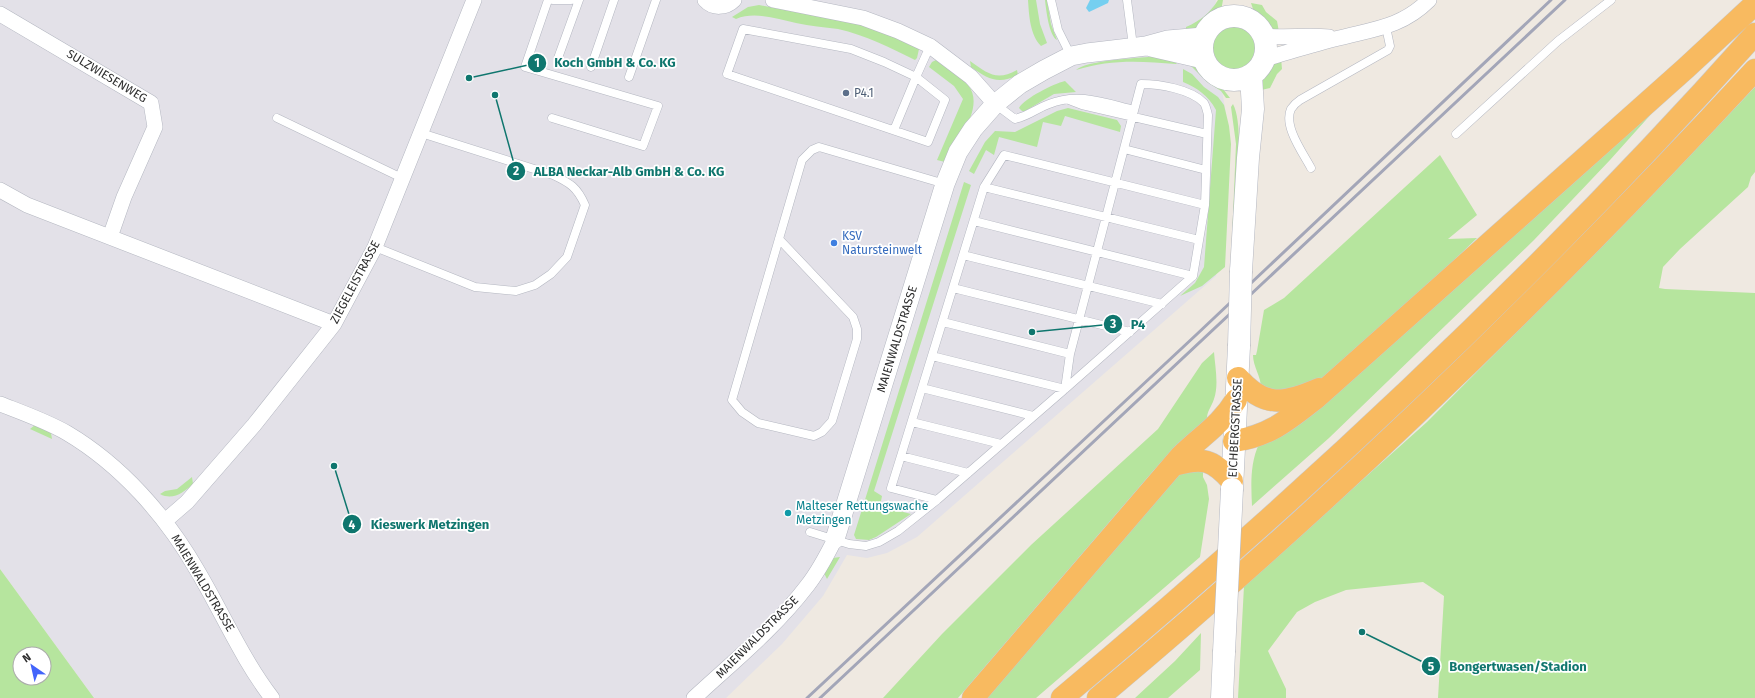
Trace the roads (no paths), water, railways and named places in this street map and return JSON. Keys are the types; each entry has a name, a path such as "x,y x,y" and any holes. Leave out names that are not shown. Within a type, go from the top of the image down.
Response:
{"highway":[{"path":"1234,441 1248,439 1268,432 1289,419 1336,381 1755,4"},
{"path":"1062,698 1195,585 1404,394 1501,300 1633,166 1755,34"},
{"path":"1098,698 1217,597 1422,409 1511,323 1649,183 1755,70"},
{"path":"1238,378 1248,390 1256,396 1268,400 1292,398 1308,394 1336,381"},
{"path":"973,698 1174,465 1190,448 1218,425 1227,415 1236,400"},
{"path":"1174,465 1192,461 1210,462 1220,467 1232,485"}],"main road":[{"path":"1258,67 1241,79 1230,80 1221,78 1208,67 1203,59 1201,48 1203,36 1227,8 1237,16 1247,9 1264,36"},
{"name":"EICHBERGSTRASSE","path":"1222,698 1238,378 1241,271 1248,158 1258,67 1266,43 1264,36"},
{"name":"EICHBERGSTRASSE","path":"1230,80 1238,100 1248,158"}],"street":[{"name":"ZIEGELEISTRASSE","path":"165,521 187,502 254,425 334,324 375,247 474,0"},
{"path":"705,0 708,4 715,7 723,7 734,0"},
{"path":"773,0 863,18 898,30 930,46 971,77 995,104"},
{"path":"1258,67 1340,37 1386,27 1412,14 1429,0"},
{"name":"SULZWIESENWEG","path":"0,14 151,102 155,127 124,197 110,237"},
{"path":"1264,36 1284,37 1311,35 1340,37"},
{"name":"MAIENWALDSTRASSE","path":"694,698 789,609 820,567 835,539 944,184 958,152 973,129 995,104 1020,84 1071,56 1140,46 1168,40 1203,36"},
{"name":"MAIENWALDSTRASSE","path":"1140,46 1203,59"},
{"path":"0,190 27,205 334,324"},
{"name":"MAIENWALDSTRASSE","path":"0,404 36,418 67,433 114,468 146,500 165,521 197,569 247,659 272,698"}],"lane":[{"path":"548,0 525,67 658,106 642,146 552,118"},
{"path":"553,0 571,0"},
{"path":"558,58 579,0"},
{"path":"591,66 614,0"},
{"path":"629,77 656,0"},
{"path":"1051,0 1058,30 1071,56"},
{"path":"1127,0 1140,46"},
{"path":"1456,134 1558,41 1611,0"},
{"path":"1311,168 1295,140 1289,121 1291,108 1300,100 1388,50 1390,46 1390,38 1386,27"},
{"path":"743,29 851,49 916,77 945,100 928,142 727,74 743,29"},
{"path":"894,130 930,46"},
{"path":"810,532 849,544 866,546 879,542 898,531 937,500 1065,389 1193,276 1205,205 1208,115 1205,104 1196,97 1155,84 1141,84 1070,354 1065,389"},
{"path":"995,104 1015,119 1027,116 1048,104 1064,99 1082,105 1133,113 1207,134"},
{"path":"277,118 402,178"},
{"path":"375,247 475,287 516,291 535,285 551,274 567,257 585,205 580,193 570,183 553,175 421,133"},
{"path":"779,239 853,316 857,329 857,338 832,421 822,432 814,436 758,423 742,412 732,400 802,160 812,150 819,147 944,184"},
{"path":"1124,149 1206,170"},
{"path":"937,500 891,488 984,187 1004,154 1205,205"},
{"path":"984,187 1199,240"},
{"path":"974,221 1193,276"},
{"path":"963,254 1162,304"},
{"path":"953,288 1130,332"},
{"path":"943,322 1070,354"},
{"path":"932,356 1065,389"},
{"path":"922,388 1033,416"},
{"path":"912,422 1000,444"},
{"path":"901,456 968,472"}],"water":[{"path":"1090,0 1109,0 1108,3 1089,12 1086,8"}],"railway":[{"path":"807,698 1196,335 1551,0"},
{"path":"820,698 1565,0"}],"place":[{"name":"Koch GmbH & Co. KG","path":"469,78"},
{"name":"P4.1","path":"846,93"},
{"name":"ALBA Neckar-Alb GmbH & Co. KG","path":"495,95"},
{"name":"KSV Natursteinwelt","path":"834,243"},
{"name":"P4","path":"1032,332"},
{"name":"Kieswerk Metzingen","path":"334,466"},
{"name":"Malteser Rettungswache Metzingen","path":"788,513"},
{"name":"Bongertwasen/Stadion","path":"1362,632"}]}
